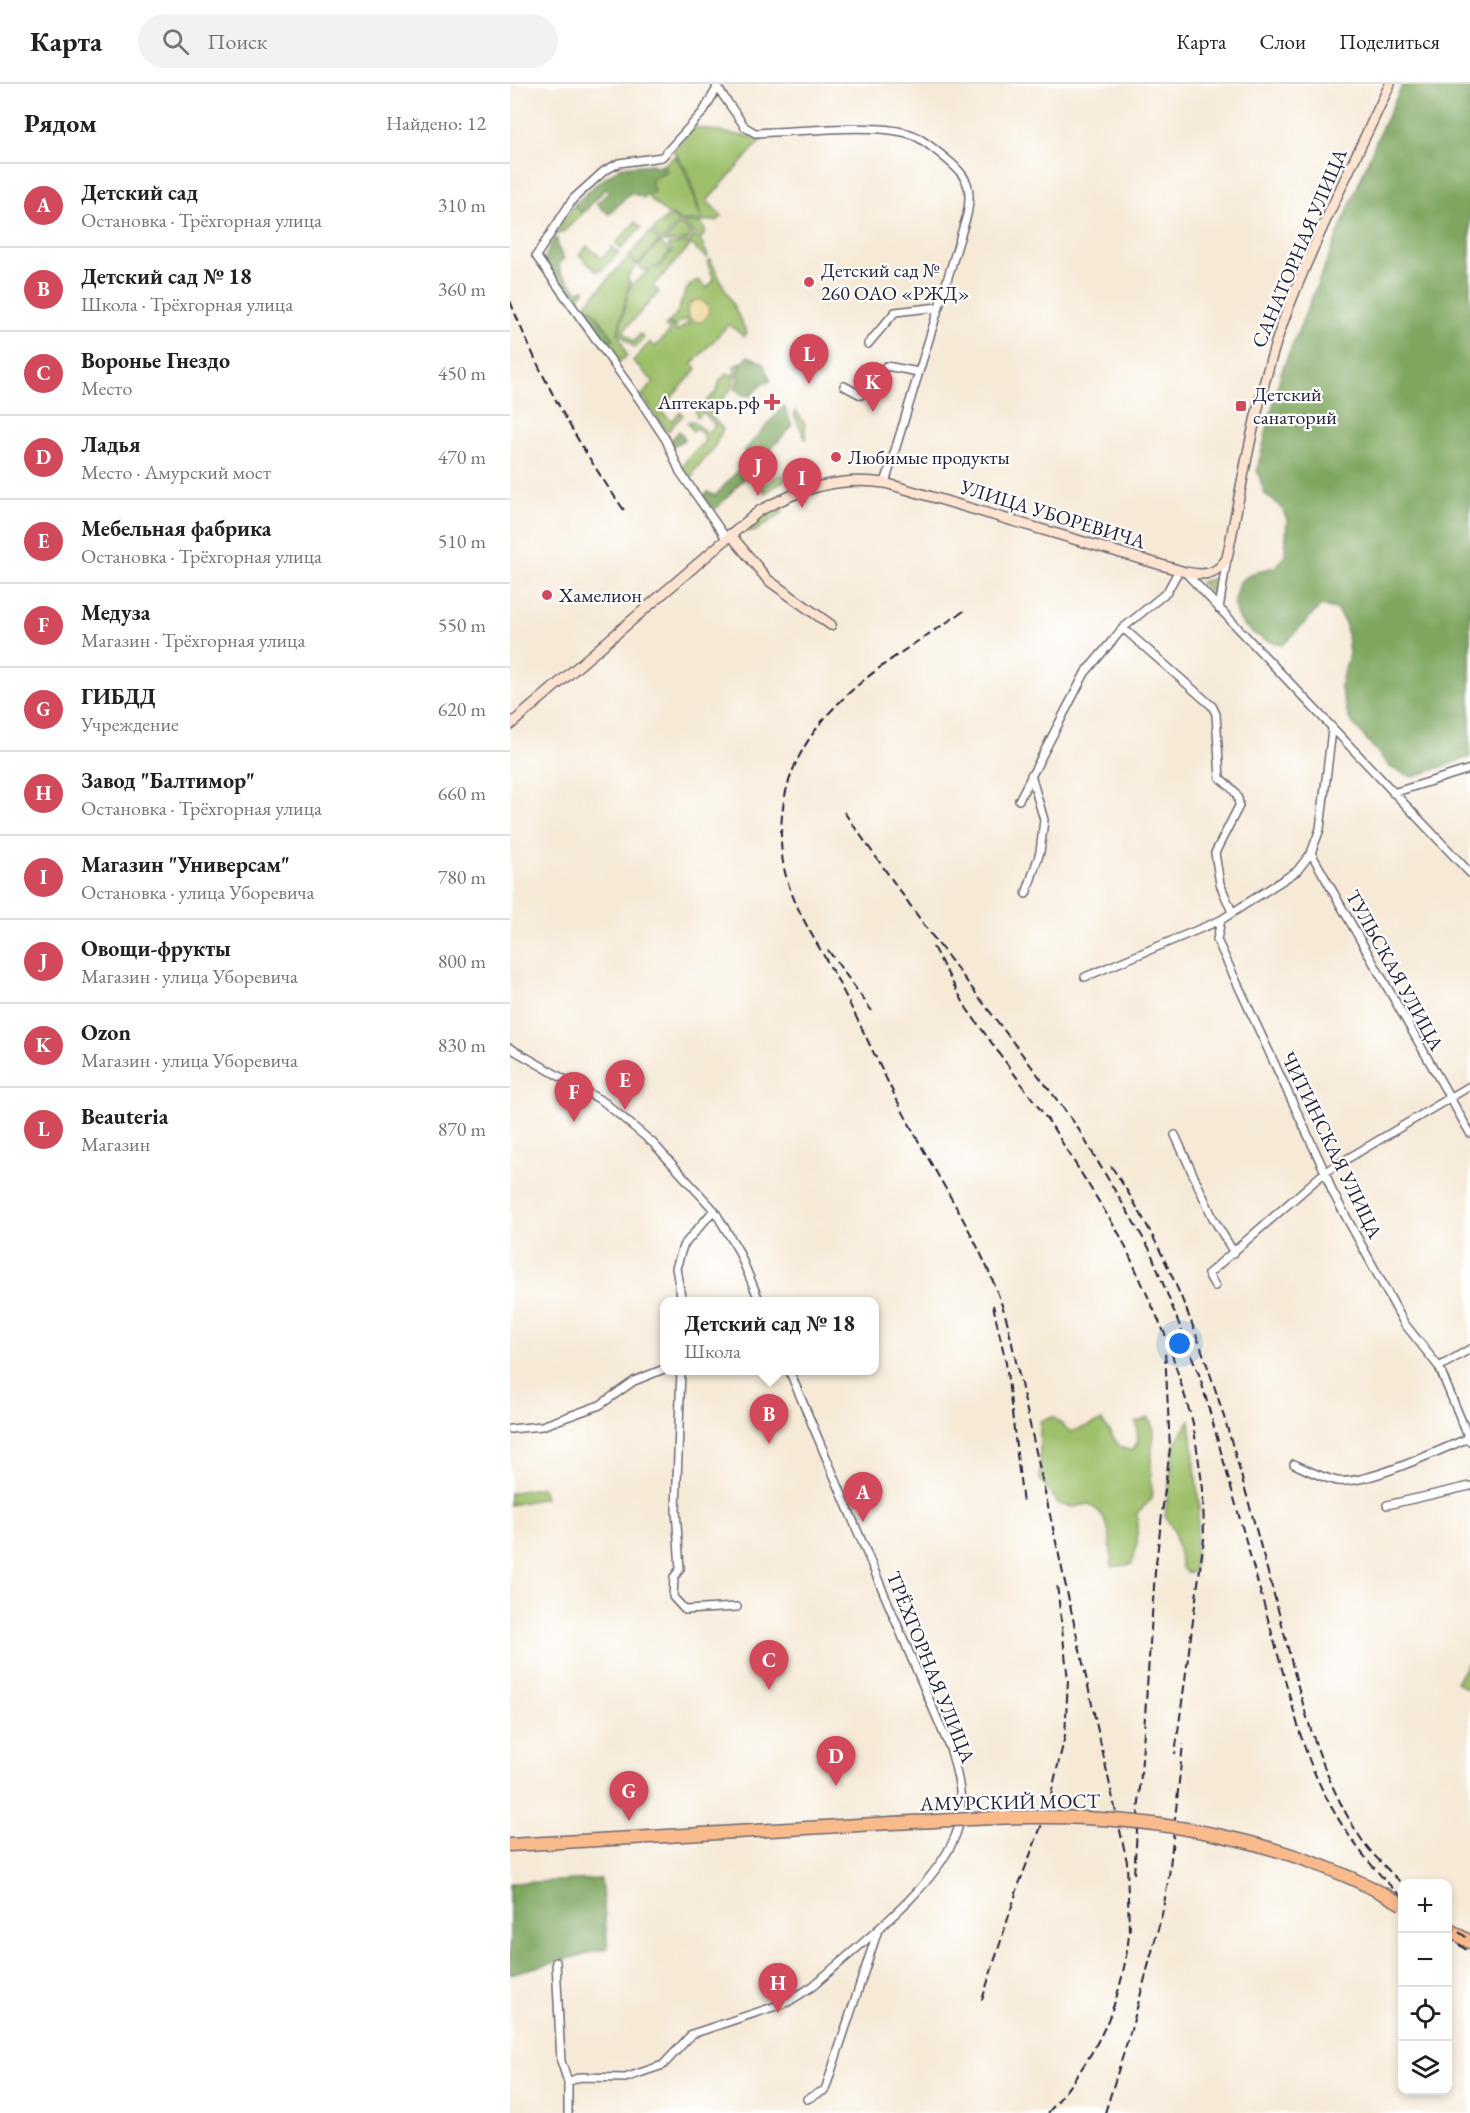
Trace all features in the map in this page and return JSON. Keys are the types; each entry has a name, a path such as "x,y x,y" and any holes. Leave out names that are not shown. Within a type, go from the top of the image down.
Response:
{"highway":[{"name":"АМУРСКИЙ МОСТ","path":"510,1845 1030,1817 1133,1822 1201,1831 1295,1857 1398,1902"},
{"path":"1452,1931 1470,1942"}],"main road":[{"name":"САНАТОРНАЯ УЛИЦА","path":"1227,558 1256,411 1283,322 1390,84"},
{"name":"УЛИЦА УБОРЕВИЧА","path":"510,725 759,511 813,487 847,480 885,483 1182,571"},
{"path":"728,536 768,580 831,625"},
{"path":"1182,571 1199,575 1212,573 1221,568 1227,558"}],"street":[{"path":"728,536 680,472 666,440 639,399 536,256 573,199 604,171 619,163 662,157 703,112 716,86 745,127 755,133 889,129 912,134 957,167 968,182 971,196 885,483"},
{"path":"868,344 896,312 939,307"},
{"path":"844,386 861,395 886,366 893,365 919,372"},
{"path":"1219,609 1227,558"},
{"path":"1018,800 1085,673 1123,628 1167,592 1182,571 1470,872"},
{"path":"1123,628 1212,706 1216,714 1220,778 1237,793 1239,800 1239,806 1215,853 1220,884 1232,912"},
{"path":"1084,977 1221,920 1297,871 1311,853 1320,829 1332,729"},
{"path":"1394,793 1470,769"},
{"path":"1026,894 1040,852 1044,820 1031,775"},
{"name":"ТУЛЬСКАЯ УЛИЦА","path":"1311,853 1470,1133"},
{"name":"ЧИТИНСКАЯ УЛИЦА","path":"1221,920 1217,940 1332,1191 1404,1323 1439,1367 1469,1439"},
{"path":"510,1048 604,1102 653,1143 714,1210 738,1250 758,1297"},
{"path":"1215,1286 1208,1274 1325,1172 1470,1086"},
{"path":"1175,1135 1213,1218 1234,1253"},
{"path":"681,1297 676,1268 682,1246 714,1210"},
{"path":"1439,1367 1470,1349"},
{"path":"510,1429 542,1426 600,1405 633,1381 660,1371"},
{"path":"681,1375 676,1510 680,1569 674,1577 673,1597 685,1610 736,1607"},
{"name":"ТРЁХГОРНАЯ УЛИЦА","path":"568,2082 580,2077 625,2078 663,2065 692,2034 797,1997 878,1927 937,1868 958,1828 961,1807 959,1781 951,1751 791,1375"},
{"path":"1293,1464 1337,1480 1351,1480 1396,1467 1469,1439"},
{"path":"1387,1505 1470,1486"},
{"path":"807,2100 825,2090 878,1927"},
{"path":"556,1962 561,2061 568,2082 568,2113"}],"green space":[{"path":"1403,84 1470,84 1470,757 1413,777 1391,768 1349,719 1340,686 1349,654 1346,625 1336,609 1321,606 1283,645 1265,639 1247,628 1240,621 1234,603 1237,587 1241,581 1254,573 1277,566 1285,555 1287,520 1281,507 1265,494 1257,470 1281,373 1379,134"},
{"path":"694,127 762,139 707,201 722,216 717,221 703,221 687,171 673,150"},
{"path":"675,156 685,171 702,221 680,221 673,215 668,215 646,195 654,177 666,171 663,165"},
{"path":"653,164 655,167 663,165 667,171 654,177 651,182 654,192 644,198 631,193 609,214 596,204 609,192 606,188 585,211 580,211 574,205 596,184 621,167"},
{"path":"574,205 580,211 585,211 562,233 555,234"},
{"path":"673,217 679,222 662,241 652,231 666,218"},
{"path":"635,222 641,228 621,249 616,243"},
{"path":"682,223 702,223 706,233 701,238"},
{"path":"680,224 692,234 687,240 664,242"},
{"path":"650,232 659,241 638,264 629,256"},
{"path":"694,236 701,241 708,256 706,258 689,242"},
{"path":"554,238 557,239 558,248 564,258 559,264 560,272 578,291 585,289 576,301 572,301 544,260"},
{"path":"660,242 670,252 657,267 644,271 639,265"},
{"path":"686,242 690,246 653,286 659,292 623,331 634,342 640,334 644,338 635,348 619,333 629,288 652,268 658,269 672,252 668,245"},
{"path":"587,246 602,258 612,247 618,253 602,270 596,271 579,255"},
{"path":"627,258 637,265 627,278 631,283 628,287 618,332 627,356 619,362 602,343 614,339 596,314 585,308 581,310"},
{"path":"710,259 747,333 744,337 729,324 692,364 697,369 660,410 672,421 680,412 683,415 667,432 642,395 654,382 633,361 650,342 655,347 670,331 665,326 668,323 677,332 686,324 690,325 687,319 678,323 676,328 669,322 692,284 698,280 707,288 714,280 707,262"},
{"path":"585,308 591,308 614,339 602,343 581,312"},
{"path":"748,356 763,363 771,381 762,384 751,396 743,395 735,389 741,365"},
{"path":"741,362 741,371 734,377 733,387 719,403 718,410 710,415 723,429 713,449 694,471 693,478 689,474 687,477 681,469 705,441 704,436 696,428 693,431 687,422 693,421 707,433 715,425 703,412 697,417 695,412 716,392 720,380 728,373 731,376 736,371 733,367"},
{"path":"784,406 792,426 717,508 712,509 704,496 708,492 715,496 750,457 744,451"},
{"path":"796,411 805,424 806,440 794,415"},
{"path":"679,431 685,439 672,447 670,442"},
{"path":"808,461 813,468 788,478 786,474"},
{"path":"782,474 785,480 765,493 761,487"},
{"path":"783,504 782,513 754,532 748,531 752,523"},
{"path":"1220,577 1216,598 1200,582"},
{"path":"1053,1417 1071,1432 1102,1421 1120,1447 1132,1451 1138,1441 1136,1422 1149,1418 1154,1430 1151,1462 1152,1499 1137,1513 1137,1544 1132,1564 1112,1567 1109,1531 1097,1510 1089,1504 1072,1507 1059,1504 1040,1479 1040,1421"},
{"path":"1190,1420 1199,1505 1194,1571 1188,1573 1182,1568 1174,1531 1165,1516 1174,1444"},
{"path":"542,1487 545,1498 510,1505 510,1493"},
{"path":"1468,1663 1470,1664 1470,1691 1456,1682"},
{"path":"601,1879 608,1948 510,1974 510,1883"}],"sand":[{"path":"698,300 706,303 709,311 706,319 698,322 690,319 687,311 690,303"}],"railway":[{"path":"510,301 534,356 575,435 624,510"},
{"path":"964,611 886,663 838,703 818,726 801,752 786,792 782,816 783,865 790,890 802,917 838,981 913,1130 981,1254 1007,1321 1127,1862 1129,1932"},
{"path":"844,812 927,929 1076,1125 1149,1248 1200,1377 1308,1756 1317,1779 1340,1822 1368,1861 1398,1893"},
{"path":"933,947 967,1009 1050,1123 1121,1237 1168,1341 1193,1423 1203,1489 1204,1539 1175,1754"},
{"path":"828,950 872,1011"},
{"path":"1111,1166 1141,1215 1167,1266 1190,1318 1209,1371 1243,1481 1307,1718 1329,1779 1360,1837 1398,1880"},
{"path":"993,1305 1006,1363 1023,1504"},
{"path":"1134,1874 1155,1572 1170,1448 1165,1351"},
{"path":"982,2000 1019,1884 1047,1811 1065,1736 1068,1680 1057,1585"},
{"path":"1105,2113 1133,2023 1162,1914 1169,1876 1183,1744"},
{"path":"1048,2113 1081,2069 1106,2026 1121,1979 1130,1925"},
{"path":"1452,1927 1470,1940"},
{"path":"1452,1939 1470,1953"}],"place":[{"name":"Детский сад № 260 ОАО «РЖД»","path":"809,282"},
{"name":"Beauteria","path":"809,384"},
{"name":"Аптекарь.рф","path":"772,402"},
{"name":"Детский санаторий","path":"1241,406"},
{"name":"Ozon","path":"873,412"},
{"name":"Любимые продукты","path":"836,457"},
{"name":"Овощи-фрукты","path":"758,496"},
{"name":"Магазин \"Универсам\"","path":"802,508"},
{"name":"Хамелион","path":"547,595"},
{"name":"Мебельная фабрика","path":"625,1110"},
{"name":"Медуза","path":"574,1122"},
{"name":"Детский сад № 18","path":"769,1444"},
{"name":"Детский сад","path":"863,1522"},
{"name":"Воронье Гнездо","path":"769,1690"},
{"name":"Ладья","path":"836,1786"},
{"name":"ГИБДД","path":"629,1821"},
{"name":"Завод \"Балтимор\"","path":"778,2013"}]}
